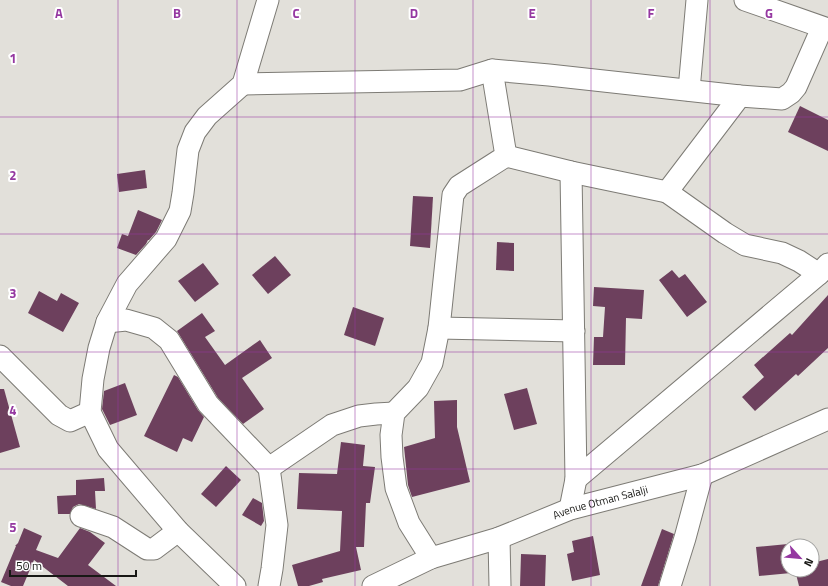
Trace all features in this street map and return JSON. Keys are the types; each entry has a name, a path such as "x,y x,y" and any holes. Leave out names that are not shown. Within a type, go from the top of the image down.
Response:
{"street":[{"path":"235,586 178,531 108,449 90,412 93,379 106,322 127,284 166,239 180,211 188,150 195,132 207,116 243,84 268,0"},
{"path":"689,90 697,0"},
{"path":"243,84 460,80 492,70 782,99 791,93 796,87 825,29 745,0"},
{"path":"492,70 506,156"},
{"path":"667,192 740,96"},
{"path":"431,558 409,523 396,488 391,435 394,413 418,388 432,363 439,328 453,196 459,186 468,179 506,156 572,172 667,192 725,234 745,244 782,253 799,261 824,269"},
{"path":"570,509 576,479 572,172"},
{"path":"576,479 824,269"},
{"path":"106,322 126,320 154,328 168,340 208,404 269,468 277,525 269,586"},
{"path":"439,328 574,331"},
{"path":"0,356 59,415 70,421 90,412"},
{"path":"269,468 332,425 359,416 394,413"},
{"name":"Avenue Otman Salalji","path":"373,586 431,558 500,538 570,509 702,475 828,419"},
{"path":"670,586 702,475"},
{"path":"81,516 114,527 148,549 154,549 178,531"},
{"path":"500,538 500,586"}],"building":[{"path":"800,106 828,120 828,151 788,132"},
{"path":"145,170 147,188 119,192 117,174"},
{"path":"413,196 433,197 430,248 410,246"},
{"path":"138,210 162,220 156,232 136,255 117,248 122,234 128,236"},
{"path":"497,242 514,243 514,271 496,270"},
{"path":"275,256 291,275 268,294 252,275"},
{"path":"203,263 219,284 195,302 178,281"},
{"path":"672,270 679,278 685,274 707,302 687,317 659,280"},
{"path":"594,287 644,290 642,319 626,318 625,365 593,365 594,337 603,337 605,307 593,306"},
{"path":"39,291 57,301 61,293 79,303 63,332 28,313"},
{"path":"828,295 828,348 798,376 796,374 755,411 742,397 764,377 754,365 790,333 792,335"},
{"path":"353,307 384,318 375,346 344,335"},
{"path":"202,313 215,331 205,337 225,365 260,340 272,358 242,378 264,409 243,424 218,398 177,331"},
{"path":"174,375 178,377 198,410 204,417 192,442 183,438 177,452 144,436"},
{"path":"125,383 137,415 110,425 102,409 104,391"},
{"path":"527,388 537,424 514,430 504,394"},
{"path":"0,389 4,389 20,447 0,453"},
{"path":"457,400 457,427 470,482 412,497 408,485 404,447 435,438 434,401"},
{"path":"341,442 365,445 363,466 375,467 370,503 366,503 364,547 356,547 361,570 322,579 323,582 309,586 298,586 292,565 340,551 342,511 297,509 299,473 337,474"},
{"path":"226,466 241,480 216,507 201,494"},
{"path":"104,478 105,491 95,491 96,509 79,504 73,507 70,514 58,514 57,496 76,495 76,480"},
{"path":"253,498 262,503 264,521 261,526 242,515"},
{"path":"24,528 42,536 36,550 58,558 80,528 90,532 105,543 88,565 116,586 68,586 34,560 23,586 11,586 1,582 15,546 18,543"},
{"path":"662,529 674,534 658,586 641,586"},
{"path":"593,536 600,575 572,581 567,554 574,552 572,541"},
{"path":"780,545 780,574 759,576 756,547"},
{"path":"521,554 546,555 545,586 520,586"},
{"path":"828,559 828,586 799,586 797,578 820,578 820,561"}]}
